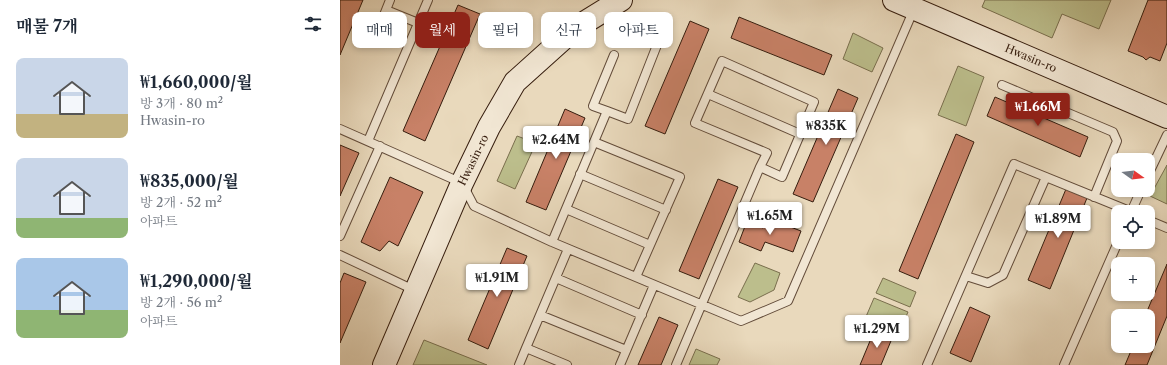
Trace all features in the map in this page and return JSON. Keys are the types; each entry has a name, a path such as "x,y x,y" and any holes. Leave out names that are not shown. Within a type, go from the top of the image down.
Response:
{"main road":[{"name":"Hwasin-ro","path":"384,365 462,183 489,128 515,82 574,29 621,0"},
{"name":"Hwasin-ro","path":"894,0 1167,117"}],"lane":[{"path":"390,0 386,10 415,22"},
{"path":"423,12 428,0"},
{"path":"340,128 462,183 474,206 568,249 741,321 788,301 914,9"},
{"path":"368,141 415,30"},
{"path":"614,55 593,106 628,119 656,48"},
{"path":"676,365 760,167 767,153 695,123 722,61 814,102 782,177 760,167"},
{"path":"1002,86 1113,132 1116,141 1094,197"},
{"path":"708,94 800,134"},
{"path":"552,242 607,111"},
{"path":"1155,161 1167,135"},
{"path":"594,142 680,177 636,278"},
{"path":"340,236 380,146"},
{"path":"927,365 1014,164 1114,205"},
{"path":"580,174 666,210"},
{"path":"966,276 988,283 1003,275 1046,177"},
{"path":"566,209 650,245"},
{"path":"1155,223 1167,228"},
{"path":"519,365 568,249"},
{"path":"1064,365 1115,249"},
{"path":"340,255 415,291"},
{"path":"556,278 642,314"},
{"path":"620,365 654,285"},
{"path":"540,315 626,350"},
{"path":"526,348 567,365"}],"green space":[{"path":"985,0 1111,0 1099,29 1062,14 1052,38 982,7"},
{"path":"853,33 883,48 872,72 843,59"},
{"path":"958,66 984,77 966,126 938,115"},
{"path":"517,136 536,143 515,189 497,181"},
{"path":"1167,165 1167,204 1152,197 1155,197 1155,187"},
{"path":"755,263 780,273 774,290 750,302 738,297"},
{"path":"883,278 916,292 910,307 876,293"},
{"path":"874,298 908,312 899,332 865,319"},
{"path":"424,340 487,365 413,365"},
{"path":"696,349 720,359 717,365 689,365"}],"building":[{"path":"340,0 363,0 358,12 352,12 352,26 340,55"},
{"path":"1148,0 1167,0 1167,43 1160,61 1150,57 1146,60 1143,57 1128,51"},
{"path":"458,5 478,13 478,19 470,37 470,12 455,12"},
{"path":"739,17 832,55 824,75 731,38"},
{"path":"690,21 709,29 665,134 645,126"},
{"path":"439,48 465,48 425,141 403,131"},
{"path":"838,89 858,98 813,202 793,194"},
{"path":"995,97 1088,137 1080,157 987,116"},
{"path":"565,109 585,118 546,210 526,202"},
{"path":"956,134 974,142 918,279 899,271"},
{"path":"340,145 359,153 340,196"},
{"path":"390,177 423,192 398,246 389,241 380,251 361,242"},
{"path":"718,179 738,187 699,279 679,271"},
{"path":"1066,189 1087,198 1050,289 1028,280"},
{"path":"767,218 801,231 793,252 765,242 761,251 739,242 747,221 763,228"},
{"path":"507,248 527,256 488,349 468,340"},
{"path":"1167,264 1167,316 1155,345 1155,309 1148,309 1151,301 1155,301 1155,292"},
{"path":"344,273 366,282 340,343 340,283"},
{"path":"970,307 990,316 971,362 950,353"},
{"path":"659,317 678,325 661,365 638,365"},
{"path":"875,329 893,336 881,365 860,365"},
{"path":"1130,353 1152,353 1147,365 1125,365"}]}
